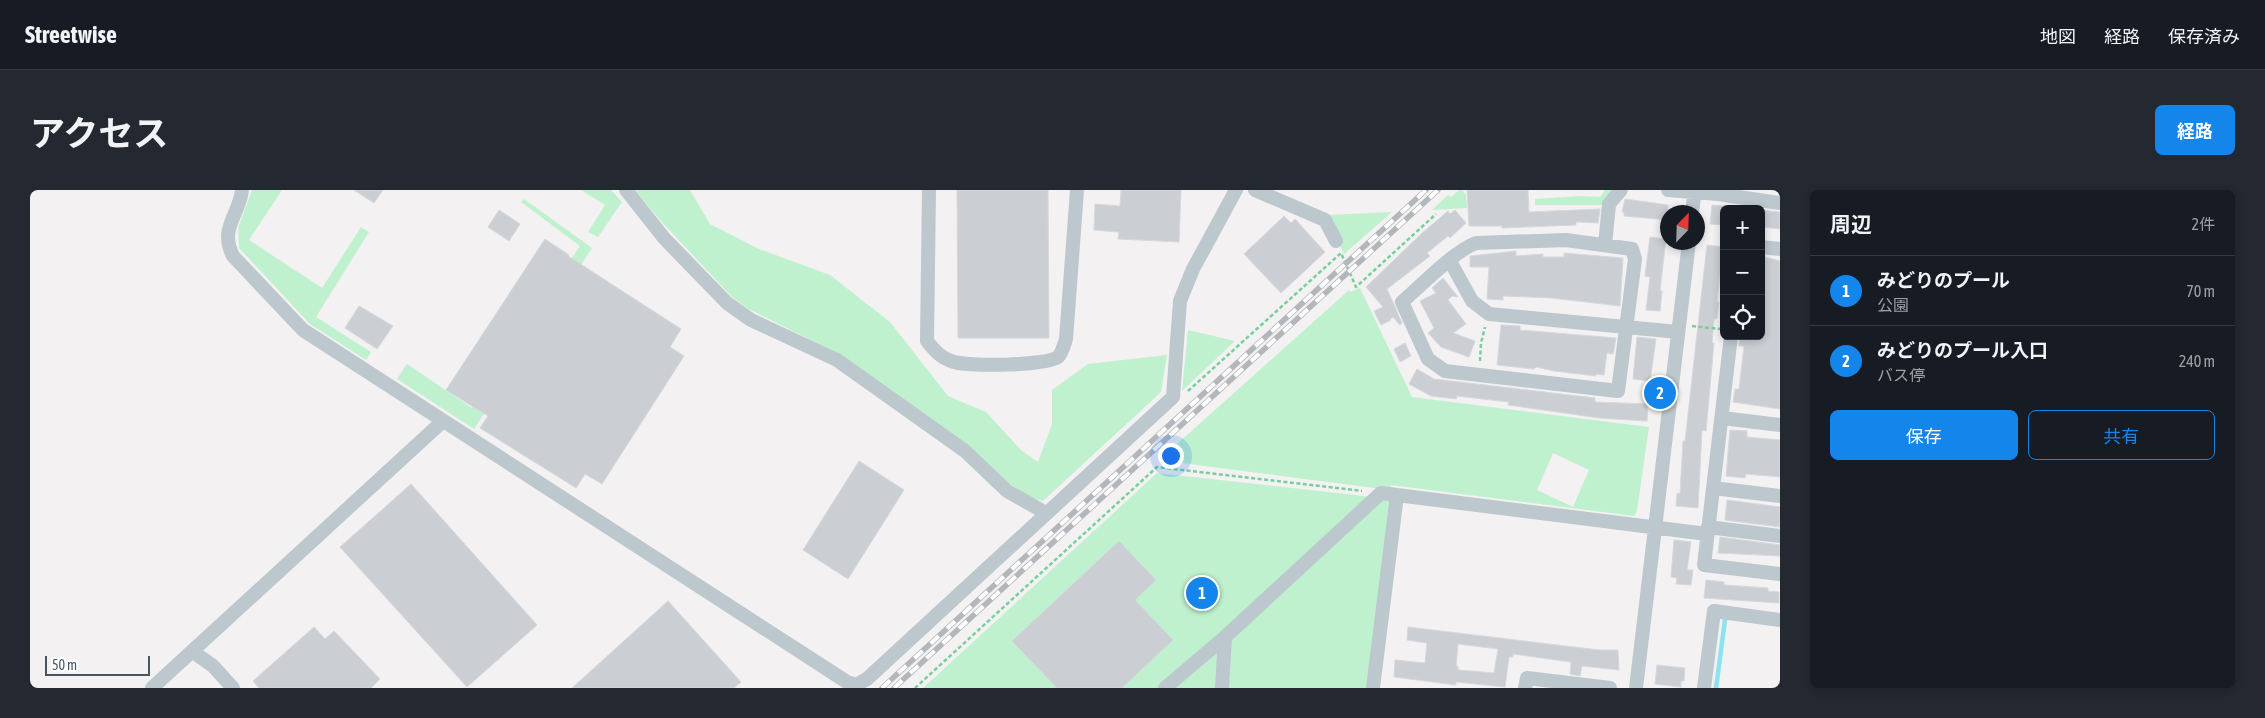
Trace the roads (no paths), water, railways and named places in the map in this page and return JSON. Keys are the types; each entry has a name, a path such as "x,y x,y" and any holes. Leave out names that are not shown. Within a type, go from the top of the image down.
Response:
{"street":[{"path":"242,190 241,199 227,235 228,245 233,256 303,330 847,682 856,685 867,679 1173,397 1180,301 1193,269 1236,190"},
{"path":"626,190 664,238 727,303 751,320 837,360 965,451 1008,492 1046,513"},
{"path":"929,190 927,341 935,352 951,361 976,365 1048,362 1059,356 1066,340 1077,190"},
{"path":"1255,190 1325,220 1336,242"},
{"path":"1605,245 1609,204 1621,190"},
{"path":"1668,190 1780,203"},
{"path":"1693,205 1695,192"},
{"path":"1566,240 1605,245 1632,249 1635,259 1618,391 1445,371 1428,359 1402,302 1468,246 1476,243 1566,240"},
{"path":"1765,248 1780,250"},
{"path":"1636,688 1688,250"},
{"path":"1450,261 1472,301 1489,314 1678,332"},
{"path":"1731,340 1704,565 1780,574"},
{"path":"1722,418 1780,425"},
{"path":"152,688 443,421"},
{"path":"1713,488 1780,496"},
{"path":"1165,688 1225,637 1381,493 1655,528 1780,536"},
{"path":"1373,688 1397,495"},
{"path":"1704,688 1714,611 1780,620"},
{"path":"1222,688 1225,637"},
{"path":"192,652 213,666 233,688"},
{"path":"1525,688 1526,678 1610,688"}],"waterway":[{"path":"1716,688 1725,620"}],"railway":[{"path":"882,688 1426,190"},
{"path":"894,688 1438,190"}],"place":[{"name":"みどりのプール入口","path":"1660,393"},
{"name":"みどりのプール","path":"1202,593"}]}
